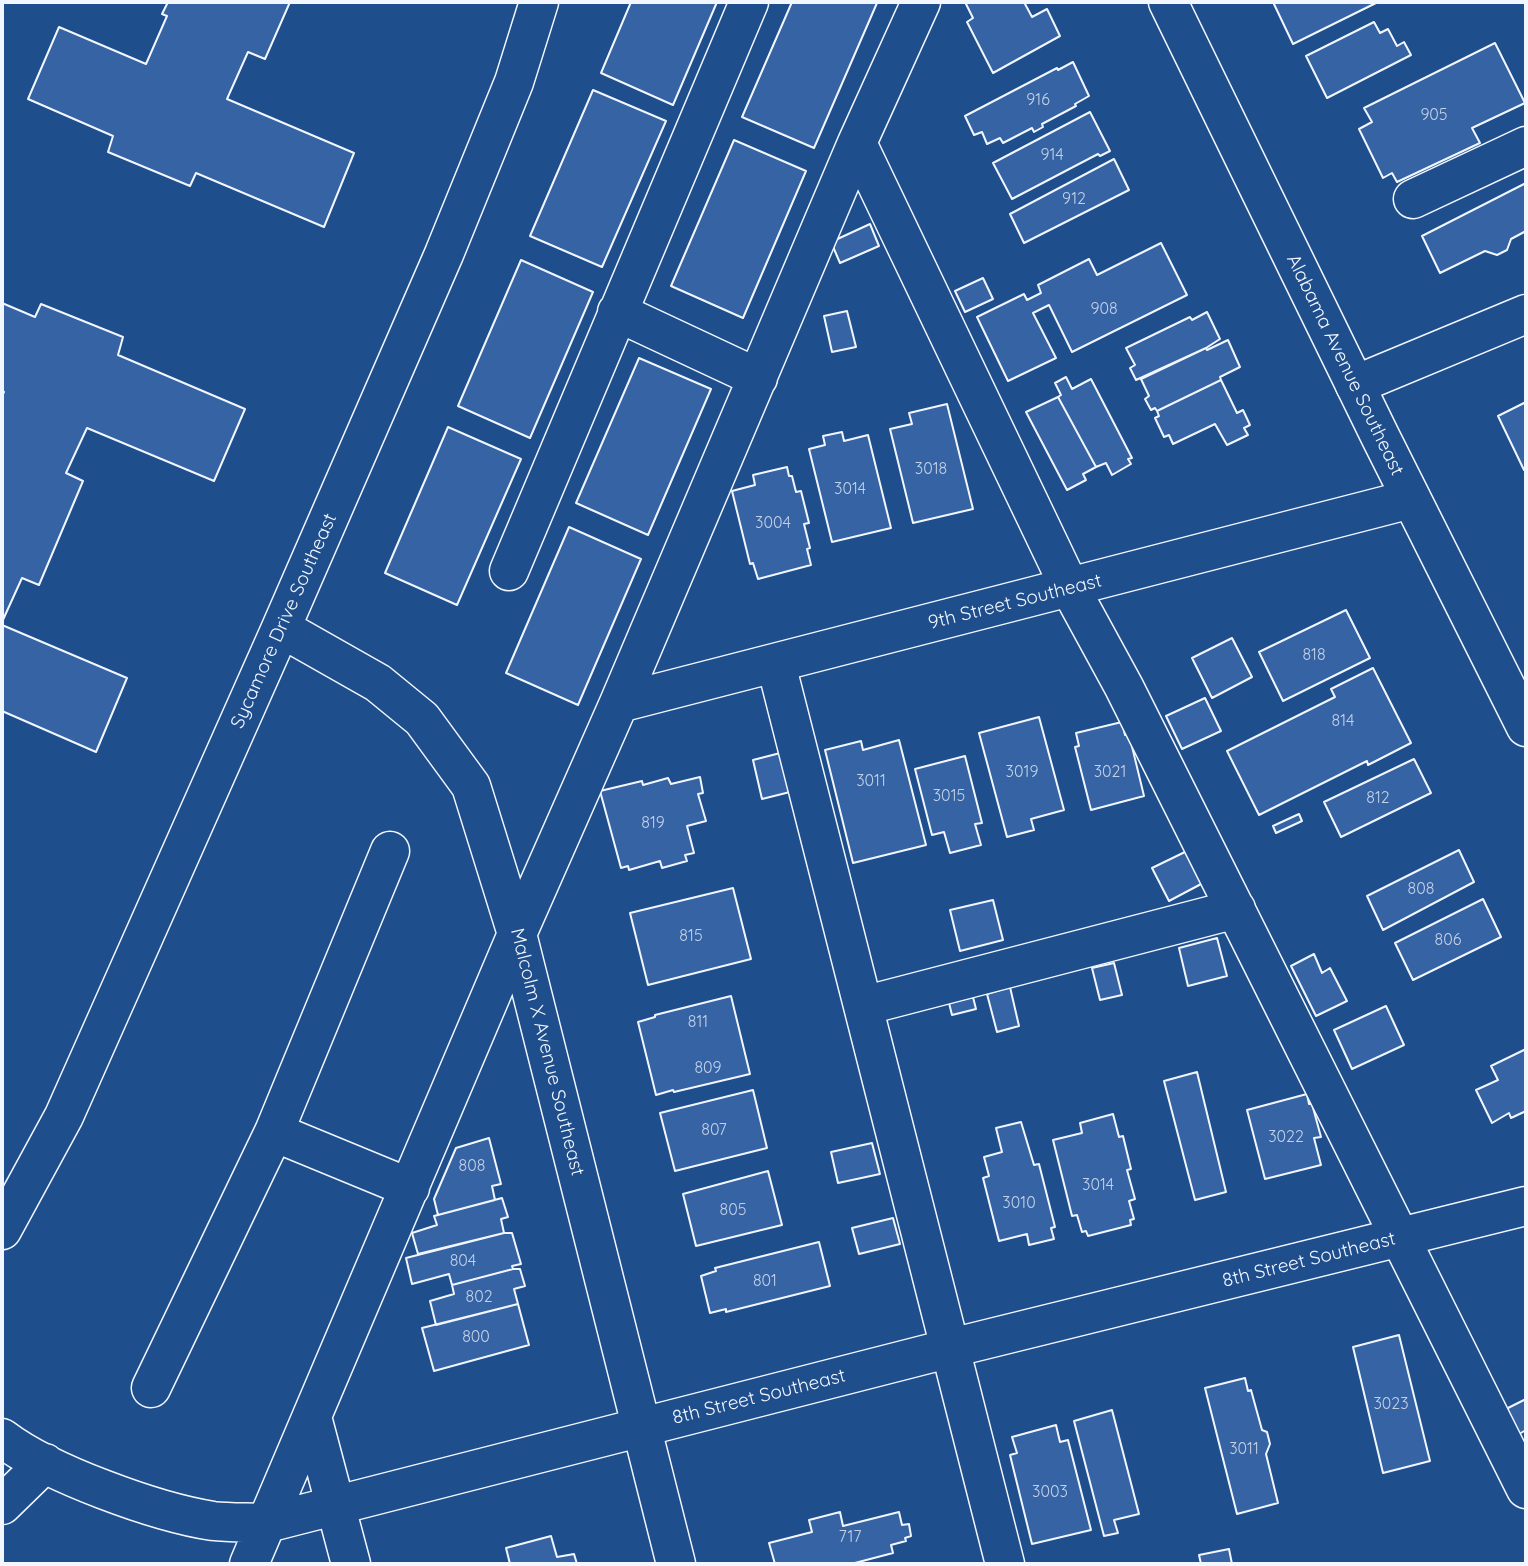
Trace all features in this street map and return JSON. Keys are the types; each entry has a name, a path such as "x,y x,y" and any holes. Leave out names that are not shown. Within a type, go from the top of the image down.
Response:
{"street":[{"name":"Sycamore Drive Southeast","path":"2,1230 64,1116 281,628 444,254 514,82 539,2"},
{"path":"509,571 749,2"},
{"path":"249,1564 857,143 921,2"},
{"name":"Alabama Avenue Southeast","path":"1168,2 1411,499 1526,727"},
{"path":"857,143 1070,589 1124,687 1526,1489"},
{"path":"1413,199 1526,146"},
{"path":"617,312 758,377"},
{"path":"1355,385 1526,314"},
{"name":"9th Street Southeast","path":"619,703 1411,499"},
{"name":"Malcolm X Avenue Southeast","path":"281,628 378,683 422,719 471,786 517,934 676,1564"},
{"path":"776,664 1005,1564"},
{"path":"151,1388 274,1132 390,851"},
{"path":"863,1006 1236,909"},
{"path":"274,1132 410,1188"},
{"name":"8th Street Southeast","path":"2,1438 45,1463 166,1511 214,1521 267,1522 951,1348 1526,1206"},
{"path":"312,1418 351,1564"},
{"path":"2,1505 45,1463"}],"building":[{"path":"168,2 290,2 265,59 248,52 227,99 354,153 324,227 196,173 190,186 108,152 113,136 28,99 59,27 146,64 167,16 162,14"},
{"path":"631,2 717,2 673,105 601,73"},
{"path":"792,2 877,3 814,148 742,117"},
{"path":"965,2 1024,2 1032,17 1047,9 1060,36 993,73 967,22 973,18"},
{"path":"1273,2 1378,2 1293,44"},
{"path":"1374,22 1380,33 1388,29 1397,46 1404,42 1411,55 1327,98 1306,56"},
{"path":"1495,43 1525,103 1472,128 1480,143 1397,182 1392,173 1383,178 1359,129 1372,122 1364,108"},
{"path":"1073,62 1089,96 1075,104 1076,106 1042,124 1043,127 1034,132 1032,128 1003,143 1000,138 987,144 982,132 974,135 965,116"},
{"path":"593,90 666,121 602,267 530,236"},
{"path":"1090,112 1110,151 1100,156 1098,154 1012,199 993,163"},
{"path":"734,140 806,171 743,318 671,286"},
{"path":"1114,159 1129,190 1024,243 1010,214"},
{"path":"1526,183 1526,231 1511,239 1507,250 1497,255 1485,251 1440,273 1422,236"},
{"path":"870,224 879,246 840,263 831,242"},
{"path":"1161,243 1187,295 1072,352 1049,305 1033,313 1056,358 1008,381 977,317 1024,294 1027,300 1041,293 1038,285 1089,259 1097,275"},
{"path":"521,260 593,292 530,438 458,406"},
{"path":"983,278 993,299 965,312 955,291"},
{"path":"2,303 35,317 41,304 123,337 118,355 245,409 214,481 87,428 66,473 83,481 39,585 22,578 2,622 4,392"},
{"path":"847,311 856,347 832,352 824,316"},
{"path":"1207,312 1220,339 1136,380 1130,368 1135,365 1126,348 1190,317 1192,320"},
{"path":"1228,340 1240,367 1220,377 1221,380 1157,411 1155,408 1151,410 1145,399 1149,396 1141,379"},
{"path":"639,358 711,389 648,535 576,503"},
{"path":"1066,377 1072,389 1091,379 1132,458 1128,459 1131,464 1112,475 1106,463 1096,467 1058,397 1061,395 1055,383"},
{"path":"1221,380 1237,413 1243,410 1250,425 1244,428 1248,435 1227,445 1215,424 1173,444 1169,435 1164,437 1155,418 1159,416 1157,411"},
{"path":"1058,397 1096,467 1083,474 1086,480 1067,490 1026,412"},
{"path":"1526,402 1526,469 1524,470 1498,416"},
{"path":"947,404 973,509 913,523 890,429 912,424 909,413"},
{"path":"448,427 521,459 457,605 385,573"},
{"path":"842,432 844,441 868,435 891,528 832,542 809,449 825,445 823,436"},
{"path":"787,467 796,492 801,491 809,523 804,524 811,565 758,579 753,563 750,564 732,491 755,485 753,475"},
{"path":"569,527 641,559 578,705 506,673"},
{"path":"1346,610 1370,658 1283,701 1259,652"},
{"path":"2,625 127,678 96,752 2,711"},
{"path":"1232,638 1252,677 1212,698 1192,658"},
{"path":"1373,668 1411,743 1368,765 1367,761 1259,815 1227,751 1335,697 1331,689"},
{"path":"1205,698 1221,731 1182,749 1166,716"},
{"path":"1039,717 1064,810 1031,819 1034,830 1007,837 979,733"},
{"path":"1122,722 1125,735 1129,734 1144,796 1091,810 1075,747 1079,746 1076,733"},
{"path":"899,740 926,845 853,863 825,750 861,741 863,750"},
{"path":"788,751 798,790 762,799 753,760"},
{"path":"965,756 982,823 975,824 981,845 950,853 944,832 932,835 915,769"},
{"path":"1414,759 1431,793 1341,837 1324,802"},
{"path":"700,777 703,793 698,794 706,821 687,826 694,853 685,855 687,861 662,868 660,861 629,870 628,866 621,868 600,791 642,781 643,785 668,778 671,784"},
{"path":"1299,814 1302,821 1276,833 1273,826"},
{"path":"1459,850 1474,882 1383,930 1367,896"},
{"path":"1187,851 1203,883 1169,901 1152,868"},
{"path":"733,888 751,959 648,985 630,913"},
{"path":"1483,899 1501,937 1413,980 1395,943"},
{"path":"993,900 1003,940 960,951 950,910"},
{"path":"1217,938 1227,976 1188,986 1179,948"},
{"path":"1314,954 1322,973 1330,968 1347,1001 1316,1016 1291,966"},
{"path":"1114,963 1122,995 1100,1000 1092,968"},
{"path":"1010,987 1019,1026 997,1032 987,994"},
{"path":"731,996 750,1074 656,1095 638,1022 655,1015"},
{"path":"973,997 976,1009 952,1015 949,1003"},
{"path":"1386,1006 1404,1045 1352,1069 1334,1030"},
{"path":"1526,1049 1526,1111 1511,1118 1509,1113 1492,1123 1476,1090 1498,1080 1491,1066"},
{"path":"1197,1072 1226,1192 1195,1200 1164,1081"},
{"path":"753,1090 767,1148 675,1171 660,1113"},
{"path":"1307,1094 1321,1137 1314,1138 1321,1165 1265,1179 1247,1110"},
{"path":"1113,1114 1119,1137 1123,1136 1131,1169 1127,1170 1135,1199 1129,1201 1134,1219 1130,1220 1131,1225 1088,1236 1086,1231 1082,1232 1077,1215 1072,1216 1053,1140 1082,1133 1080,1123"},
{"path":"1021,1122 1034,1165 1039,1164 1055,1227 1051,1228 1054,1239 1029,1245 1027,1234 999,1241 983,1178 989,1176 984,1157 1002,1152 996,1128"},
{"path":"489,1138 501,1184 492,1186 495,1200 438,1215 434,1199 456,1148"},
{"path":"872,1143 880,1174 838,1183 831,1152"},
{"path":"768,1171 782,1225 696,1246 683,1194"},
{"path":"502,1198 508,1217 501,1219 504,1233 418,1254 412,1233 437,1225 434,1216"},
{"path":"893,1218 900,1244 859,1254 852,1228"},
{"path":"512,1233 521,1264 512,1266 513,1269 452,1285 449,1274 412,1284 406,1258"},
{"path":"819,1242 830,1286 726,1312 726,1309 710,1313 701,1276 716,1271 715,1268"},
{"path":"520,1269 525,1286 514,1289 518,1304 436,1325 430,1301 454,1294 452,1285"},
{"path":"518,1304 529,1345 434,1371 422,1328"},
{"path":"1399,1335 1430,1461 1383,1473 1353,1347"},
{"path":"1245,1378 1262,1430 1267,1432 1270,1444 1266,1454 1278,1503 1237,1514 1205,1388"},
{"path":"1526,1399 1526,1430 1519,1434 1506,1409"},
{"path":"1112,1410 1139,1514 1114,1520 1118,1533 1104,1536 1074,1421"},
{"path":"1056,1425 1060,1442 1068,1440 1091,1530 1032,1544 1010,1455 1017,1453 1012,1437"},
{"path":"840,1512 843,1526 899,1512 902,1525 909,1524 911,1536 905,1538 906,1541 891,1545 893,1553 851,1564 775,1564 769,1543 812,1532 809,1520"},
{"path":"551,1536 557,1557 574,1554 577,1564 510,1564 506,1548"},
{"path":"1229,1549 1232,1564 1201,1564 1199,1555"}]}
